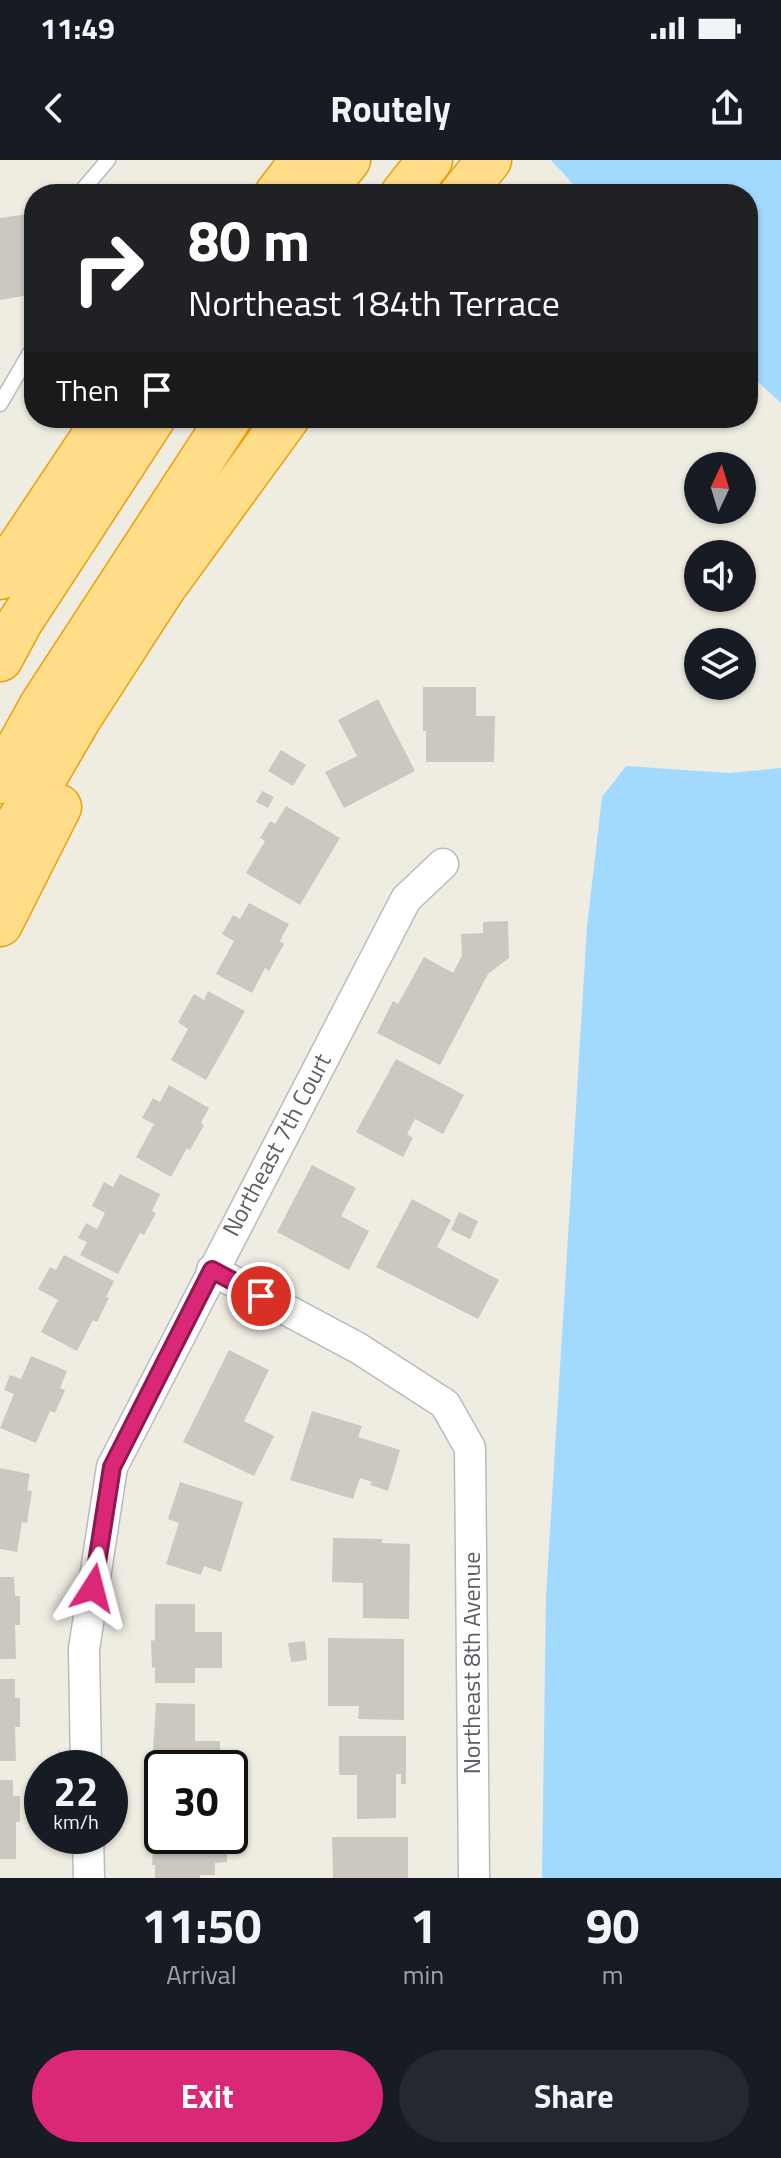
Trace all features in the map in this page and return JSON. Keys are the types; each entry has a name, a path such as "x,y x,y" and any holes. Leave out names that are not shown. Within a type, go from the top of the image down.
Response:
{"highway":[{"path":"285,184 303,160"},
{"path":"328,184 348,160"},
{"path":"411,184 430,160"},
{"path":"470,184 489,160"},
{"path":"0,577 99,428"},
{"path":"0,659 20,622 146,428"},
{"path":"0,781 42,705 222,428"},
{"path":"0,854 79,718 163,588 280,428"},
{"path":"0,924 81,764 163,588"}],"street":[{"name":"Northeast 7th Court","path":"86,1750 84,1649 112,1467 406,899 443,864"},
{"name":"Northeast 8th Avenue","path":"212,1270 358,1348 445,1404 470,1448 474,1878"},
{"path":"88,1854 89,1878"}],"lane":[{"path":"88,184 108,160"},
{"path":"0,404 24,363"}],"water":[{"path":"551,160 781,160 781,403 758,382 758,184 573,184"},
{"path":"626,766 729,773 781,768 781,1878 543,1878 542,1875 546,1596 587,927 602,797"}],"building":[{"path":"24,214 24,296 0,300 0,218"},
{"path":"423,687 476,687 476,716 495,716 494,762 426,762"},
{"path":"378,699 415,771 344,808 325,772 357,756 338,720"},
{"path":"281,750 306,765 293,786 268,771"},
{"path":"262,791 274,797 268,808 256,802"},
{"path":"286,806 340,838 300,905 246,873 265,841 260,838 270,821 275,824"},
{"path":"249,903 289,924 280,941 284,944 269,971 265,968 252,993 216,974 234,941 222,934 233,915 240,919"},
{"path":"508,921 509,958 488,974 440,1065 377,1033 393,1001 398,1004 424,957 453,973 462,956 461,934 483,933 483,922"},
{"path":"208,991 245,1011 206,1080 171,1060 188,1029 178,1022 194,994 204,1000"},
{"path":"396,1059 464,1095 443,1134 415,1119 407,1134 413,1138 403,1157 356,1132"},
{"path":"169,1085 209,1108 201,1123 204,1125 171,1177 136,1157 154,1124 142,1118 153,1098 160,1102"},
{"path":"312,1165 356,1188 341,1216 369,1231 349,1270 277,1232"},
{"path":"120,1174 160,1194 152,1211 156,1213 144,1235 140,1233 118,1274 80,1255 87,1242 78,1238 86,1223 97,1229 105,1213 92,1206 104,1182 113,1187"},
{"path":"412,1199 451,1220 437,1247 499,1280 478,1319 376,1267"},
{"path":"459,1212 478,1221 470,1239 451,1230"},
{"path":"64,1255 114,1281 97,1322 93,1320 77,1351 41,1332 58,1300 38,1289 50,1267 56,1270"},
{"path":"229,1350 269,1370 244,1421 274,1436 254,1476 183,1442"},
{"path":"31,1356 67,1371 60,1388 65,1390 55,1413 50,1411 36,1443 0,1428 14,1394 4,1390 10,1375 21,1379"},
{"path":"312,1411 362,1426 358,1437 400,1450 388,1491 360,1478 353,1499 290,1480"},
{"path":"0,1468 30,1474 27,1490 32,1491 27,1523 22,1522 17,1552 0,1549"},
{"path":"180,1482 243,1502 221,1572 204,1566 201,1575 166,1564 179,1523 168,1519"},
{"path":"333,1538 382,1539 382,1543 410,1544 409,1619 363,1618 363,1583 332,1582"},
{"path":"0,1577 14,1577 15,1596 20,1596 20,1625 15,1625 16,1659 0,1659"},
{"path":"155,1604 195,1604 195,1632 222,1632 222,1668 195,1668 195,1683 155,1683 151,1641 155,1640"},
{"path":"328,1638 404,1639 404,1720 358,1719 359,1706 328,1706"},
{"path":"305,1641 307,1660 291,1662 288,1643"},
{"path":"0,1679 15,1679 15,1698 20,1698 20,1727 15,1727 16,1761 0,1761"},
{"path":"156,1703 195,1704 195,1741 220,1741 220,1750 153,1750"},
{"path":"339,1736 406,1736 406,1784 401,1784 401,1774 396,1774 396,1818 357,1819 357,1775 339,1775"},
{"path":"0,1780 13,1780 13,1796 20,1796 16,1859 0,1859"},
{"path":"332,1837 408,1837 408,1878 333,1878"},
{"path":"153,1854 227,1854 227,1862 215,1863 215,1875 200,1875 200,1878 155,1878 155,1865 152,1865"}],"route":[{"path":"93,1588 112,1467 212,1270 261,1296"}]}
